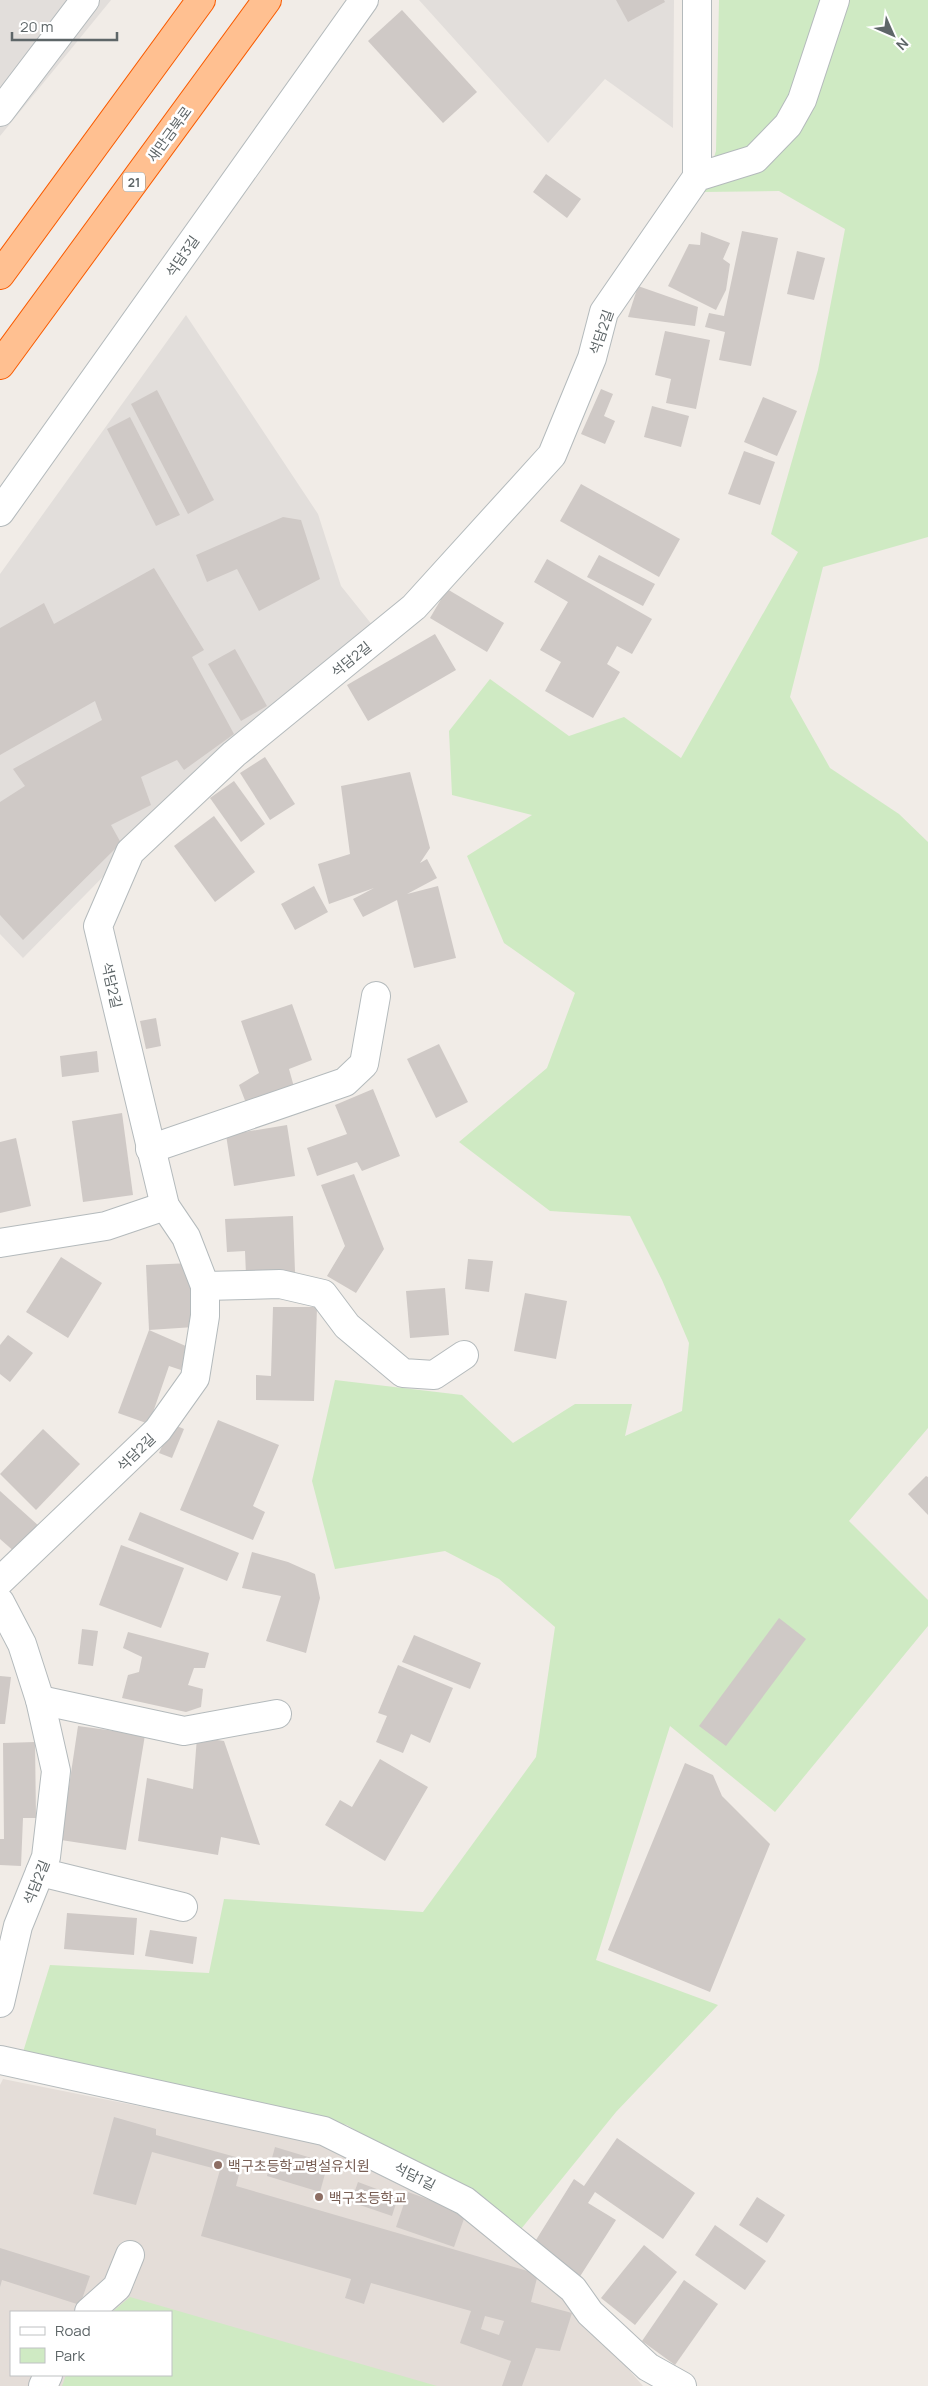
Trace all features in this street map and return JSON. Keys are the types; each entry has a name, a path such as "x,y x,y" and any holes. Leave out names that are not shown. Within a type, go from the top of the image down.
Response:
{"highway":[{"path":"0,275 201,0"},
{"name":"새만금북로","path":"0,365 268,0"}],"street":[{"path":"2,105 85,0"},
{"name":"석담3길","path":"0,512 364,0"},
{"path":"697,0 697,177 755,159 788,125 802,100 835,0"},
{"name":"석담2길","path":"0,1581 158,1430 195,1378 205,1316 205,1286 186,1237 165,1206 98,926 130,852 234,754 414,607 552,455 592,358 604,312 697,177"},
{"path":"150,1149 345,1082 364,1064 376,996"},
{"path":"0,1243 106,1226 165,1206"},
{"path":"205,1286 280,1284 323,1294 347,1326 403,1373 434,1375 464,1354"},
{"name":"석담2길","path":"0,1602 22,1644 40,1700 56,1771 46,1857 18,1926 0,2003"},
{"path":"40,1700 184,1731 277,1714"},
{"path":"40,1872 183,1907"},
{"name":"석담1길","path":"0,2060 324,2130 465,2201 574,2289 590,2313 648,2367 682,2386"},
{"path":"89,2311 117,2287 130,2255"}],"shaded area":[{"path":"0,0 111,0 0,136"},
{"path":"419,0 674,0 673,128 605,79 548,143"},
{"path":"186,315 318,514 341,586 373,626 278,699 23,958 0,934 0,574"},
{"path":"3,2079 314,2141 472,2215 564,2295 643,2386 0,2386 0,2085"}],"green space":[{"path":"719,0 928,0 928,537 823,567 790,697 830,768 899,814 928,842 928,1428 849,1521 928,1600 928,1626 775,1812 670,1726 596,1960 718,2005 616,2112 517,2234 347,2125 23,2052 50,1965 209,1973 224,1899 423,1912 536,1757 555,1627 499,1579 445,1551 335,1569 312,1481 335,1380 462,1395 513,1443 575,1404 632,1404 625,1436 682,1411 689,1343 662,1280 630,1216 550,1211 459,1142 547,1068 575,993 504,943 467,856 532,815 452,795 449,731 490,679 569,736 624,717 681,758 798,552 771,534 818,370 845,229 779,191 703,192 716,151"},
{"path":"130,2297 437,2386 62,2386 66,2376 172,2376 172,2311 113,2311"}],"building":[{"path":"616,0 664,0 665,2 628,22"},
{"path":"402,10 477,92 443,123 368,41"},
{"path":"546,174 581,199 567,218 533,192"},
{"path":"742,231 778,238 751,366 719,360 725,332 705,327 709,313 724,316"},
{"path":"701,232 730,243 723,259 730,264 726,290 716,310 668,286 689,244 700,245"},
{"path":"797,251 825,258 814,300 787,294"},
{"path":"638,286 698,307 695,326 628,317"},
{"path":"665,331 710,340 696,409 666,403 671,379 655,375"},
{"path":"601,389 613,394 604,416 615,421 605,444 581,434"},
{"path":"157,390 214,500 188,514 131,404"},
{"path":"763,397 797,411 777,456 744,442"},
{"path":"652,406 689,416 681,447 644,437"},
{"path":"130,417 180,515 156,526 107,429"},
{"path":"744,451 775,462 760,505 728,494"},
{"path":"581,484 680,539 659,577 560,521"},
{"path":"283,517 301,520 320,579 259,611 237,569 207,582 196,555"},
{"path":"599,555 655,584 643,606 587,577"},
{"path":"547,559 652,619 632,654 617,646 607,664 620,672 593,718 545,691 561,662 540,650 568,602 534,582"},
{"path":"154,568 204,650 192,657 234,734 184,770 177,760 141,777 151,805 111,825 121,843 23,940 0,915 0,802 25,786 13,769 102,720 95,701 0,755 0,628 44,603 54,624"},
{"path":"447,589 504,623 487,652 430,618"},
{"path":"435,634 456,670 368,721 347,685"},
{"path":"235,649 267,706 241,721 208,664"},
{"path":"265,757 295,804 270,820 240,773"},
{"path":"410,772 430,848 420,863 427,859 437,878 407,894 438,886 456,958 414,968 397,900 363,917 353,899 374,888 329,904 318,864 350,854 341,786"},
{"path":"234,781 265,824 241,842 210,798"},
{"path":"214,816 255,872 215,902 174,846"},
{"path":"314,886 328,912 295,930 281,904"},
{"path":"292,1004 312,1060 289,1069 294,1087 246,1103 239,1085 259,1073 241,1021"},
{"path":"156,1018 161,1046 146,1049 140,1021"},
{"path":"439,1044 468,1102 436,1118 407,1059"},
{"path":"97,1051 99,1072 62,1077 60,1056"},
{"path":"373,1089 400,1156 362,1171 357,1162 317,1176 307,1148 347,1134 335,1105"},
{"path":"122,1113 133,1195 83,1202 72,1121"},
{"path":"287,1125 295,1176 234,1186 226,1135"},
{"path":"16,1138 31,1206 0,1213 0,1142"},
{"path":"354,1174 384,1249 356,1293 327,1276 345,1246 321,1185"},
{"path":"293,1216 295,1272 246,1275 245,1251 227,1252 225,1219"},
{"path":"61,1257 102,1283 68,1338 26,1312"},
{"path":"468,1259 493,1261 489,1292 465,1289"},
{"path":"191,1263 194,1327 149,1330 146,1265"},
{"path":"445,1288 449,1335 410,1338 406,1291"},
{"path":"525,1293 567,1301 556,1359 514,1351"},
{"path":"273,1307 317,1307 314,1401 256,1400 256,1375 271,1376"},
{"path":"149,1330 188,1347 181,1370 169,1366 149,1424 118,1413"},
{"path":"8,1335 33,1353 10,1382 0,1374 0,1345"},
{"path":"218,1420 279,1445 253,1506 265,1512 253,1540 180,1510"},
{"path":"172,1424 184,1429 172,1458 159,1453"},
{"path":"43,1429 80,1464 36,1510 0,1474"},
{"path":"926,1476 928,1477 928,1515 908,1494"},
{"path":"0,1491 40,1527 16,1553 0,1539"},
{"path":"140,1512 239,1553 227,1581 128,1540"},
{"path":"121,1545 184,1568 161,1628 99,1605"},
{"path":"252,1552 288,1562 315,1574 320,1598 306,1653 266,1641 281,1596 242,1588"},
{"path":"779,1618 806,1639 726,1746 699,1726"},
{"path":"82,1629 98,1631 93,1666 78,1664"},
{"path":"128,1632 209,1653 205,1668 194,1668 188,1685 203,1689 201,1707 186,1712 122,1698 128,1675 139,1672 142,1657 123,1648"},
{"path":"414,1635 481,1663 470,1689 402,1662"},
{"path":"398,1665 453,1688 430,1743 411,1734 403,1753 376,1742 387,1716 378,1713"},
{"path":"0,1676 11,1677 5,1724 0,1724"},
{"path":"78,1726 145,1735 126,1850 61,1840"},
{"path":"197,1737 224,1741 260,1845 221,1837 218,1855 138,1841 147,1778 193,1789"},
{"path":"35,1742 36,1818 23,1818 21,1866 0,1865 0,1839 4,1839 3,1743"},
{"path":"380,1759 428,1787 385,1861 325,1825 340,1800 352,1807"},
{"path":"685,1763 713,1775 722,1796 770,1844 710,1992 608,1950"},
{"path":"67,1913 137,1918 134,1955 64,1949"},
{"path":"150,1930 197,1937 193,1964 145,1956"},
{"path":"114,2117 156,2129 156,2135 243,2159 236,2186 538,2274 531,2302 572,2313 560,2351 536,2348 522,2386 502,2386 511,2361 460,2343 471,2311 371,2283 364,2304 345,2298 351,2279 201,2236 220,2170 152,2152 136,2205 93,2194","holes":["485,2316 504,2321 499,2335 481,2329"]},
{"path":"617,2138 695,2193 663,2239 595,2192 588,2203 616,2220 579,2278 531,2248 574,2179 584,2186"},
{"path":"275,2147 328,2163 320,2192 267,2176"},
{"path":"358,2182 398,2197 392,2216 351,2202"},
{"path":"408,2192 466,2213 454,2247 396,2227"},
{"path":"757,2197 785,2215 767,2243 739,2225"},
{"path":"715,2225 766,2261 745,2290 695,2255"},
{"path":"644,2245 677,2272 635,2325 601,2298"},
{"path":"0,2248 90,2276 80,2305 2,2280 0,2287"},
{"path":"684,2280 718,2304 675,2365 642,2341"}],"place":[{"name":"백구초등학교병설유치원","path":"218,2165"},
{"name":"백구초등학교","path":"319,2197"}]}
